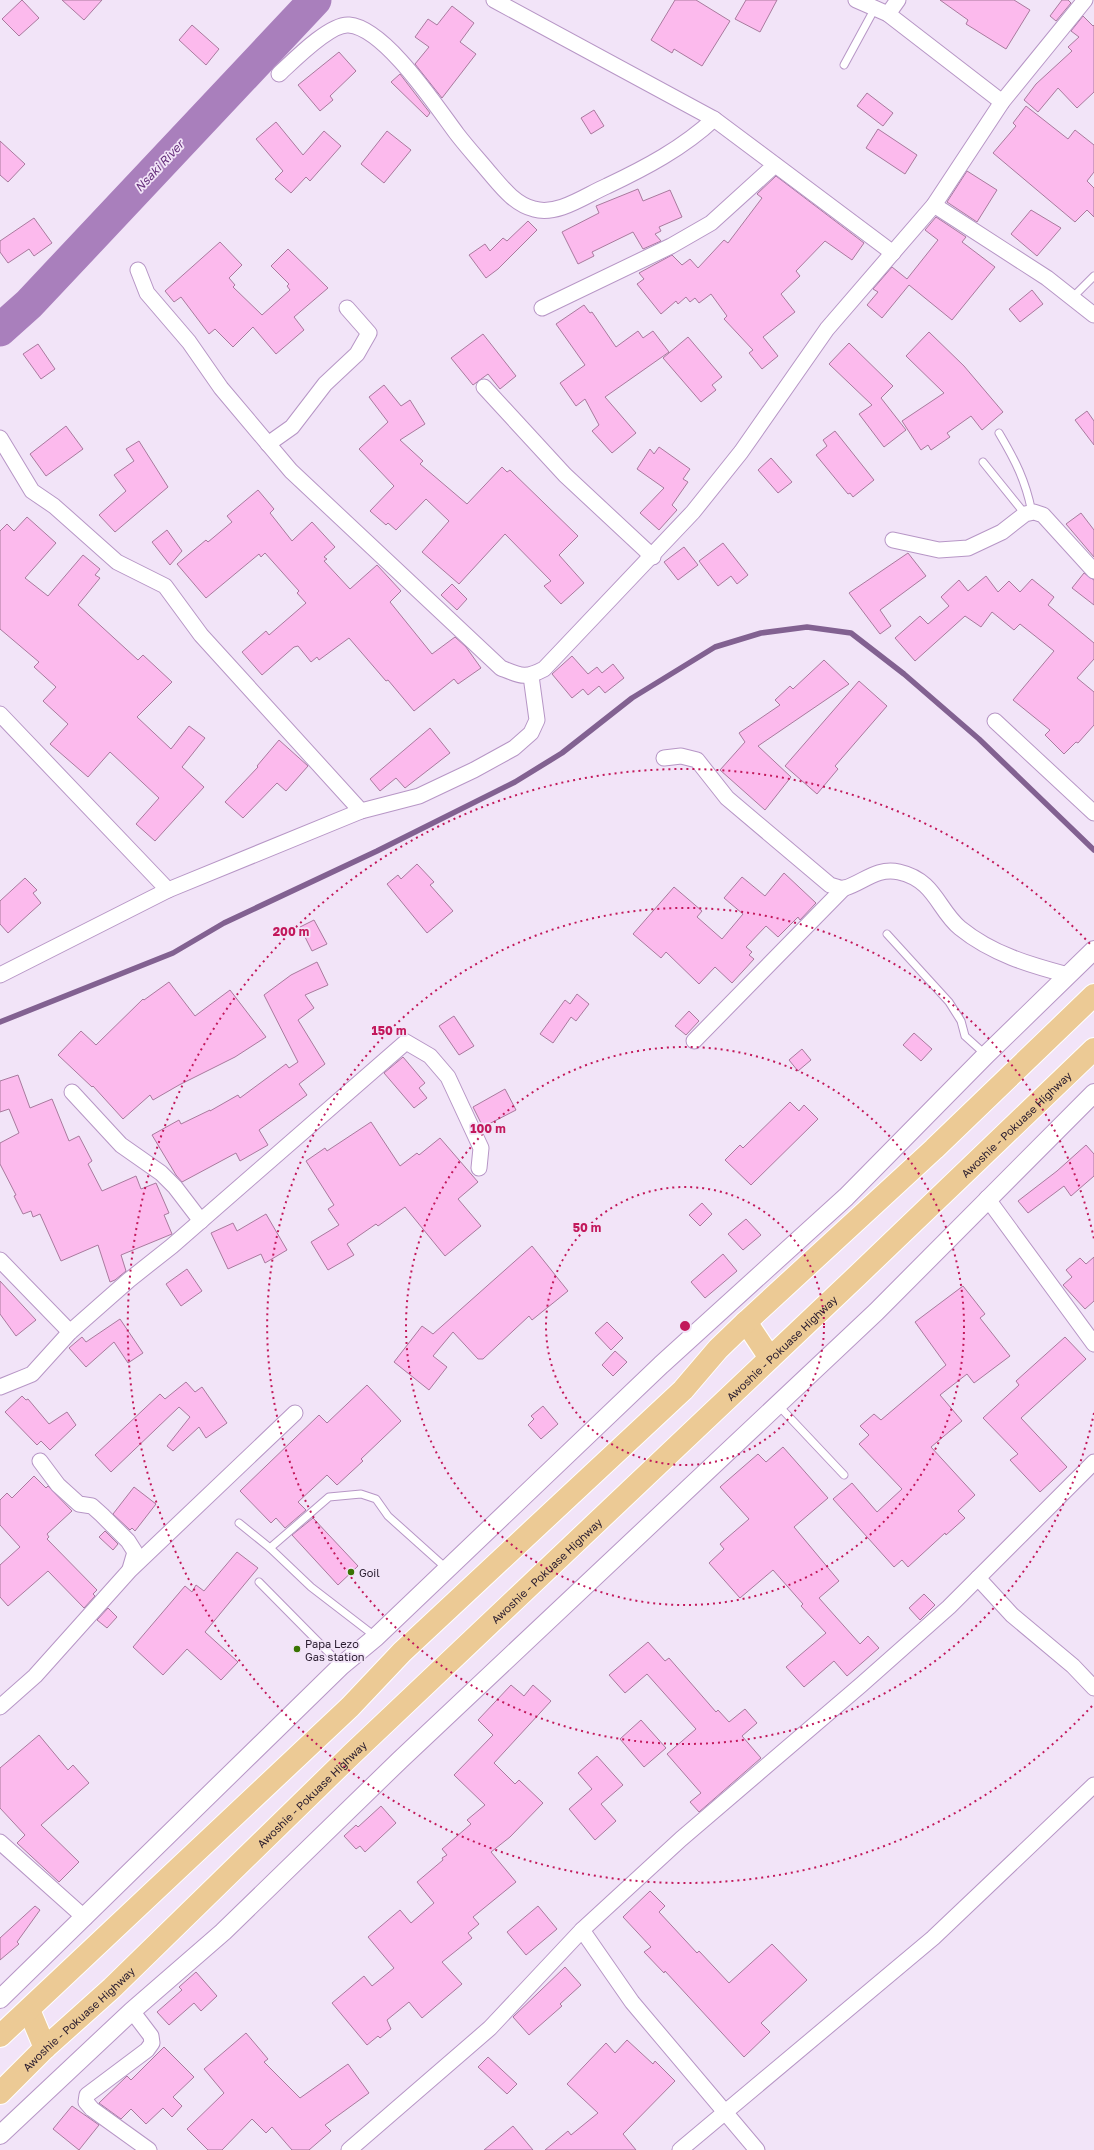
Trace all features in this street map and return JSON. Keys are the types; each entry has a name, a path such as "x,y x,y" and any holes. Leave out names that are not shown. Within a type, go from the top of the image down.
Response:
{"main road":[{"path":"0,2036 350,1707 402,1652 683,1390 718,1349 746,1322 934,1149 1094,995"},
{"name":"Awoshie - Pokuase Highway","path":"0,2093 45,2048 112,1988 352,1754 1094,1049"},
{"path":"746,1322 770,1358"},
{"path":"29,2010 45,2048"}],"street":[{"path":"494,0 714,119 893,253"},
{"path":"856,0 882,11 1002,102"},
{"path":"882,11 898,0"},
{"path":"138,270 147,292 189,342 221,388 291,471 501,668 522,676 531,676 544,669 652,557 693,512 741,452 827,329 934,205 1002,102 1085,0"},
{"path":"279,74 324,34 348,24 365,29 393,53 418,81 458,136 506,192 519,203 534,210 555,210 648,166 714,119"},
{"path":"542,308 671,246 712,223 775,165"},
{"path":"934,205 1041,274 1094,315"},
{"path":"268,444 292,427 325,384 358,354 369,333 347,308"},
{"path":"484,387 565,475 652,557"},
{"path":"0,438 32,491 54,506 117,562 164,586 201,636 361,811"},
{"path":"893,540 939,550 968,548 1002,532 1029,513 1043,515 1094,571"},
{"path":"0,976 168,890 361,811 419,796 474,770 514,748 531,732 537,720 531,676"},
{"path":"0,714 168,890"},
{"path":"995,721 1094,813"},
{"path":"664,758 681,756 697,760 727,798 817,876 830,885 844,888"},
{"path":"694,1041 844,888 873,874 887,871 900,872 920,882 932,892 958,927 983,945 1032,965 1068,975"},
{"path":"0,1999 85,1918 341,1666 376,1637 446,1568 661,1365 846,1197 986,1055 1094,950"},
{"path":"0,1387 32,1374 70,1332 129,1280 201,1221 406,1042 430,1056 448,1077 481,1148 479,1168"},
{"path":"72,1092 121,1144 161,1172 175,1187 201,1221"},
{"path":"0,2135 132,2011 223,1932 400,1760 876,1312 987,1198 1093,1098"},
{"path":"987,1198 1094,1344"},
{"path":"0,1260 70,1332"},
{"path":"0,1707 35,1676 130,1570 295,1413"},
{"path":"40,1461 58,1485 79,1504 92,1506 128,1541 135,1552 130,1570"},
{"path":"349,2150 490,2028 582,1930 681,1839 862,1685 948,1607 1094,1462"},
{"path":"978,1578 1012,1615 1073,1666 1094,1688"},
{"path":"680,2150 933,1938 1094,1785"},
{"path":"0,1842 85,1918"},
{"path":"582,1930 632,2002 757,2150"},
{"path":"132,2011 151,2036 152,2043 147,2050 87,2095 86,2102 92,2109 150,2150"}],"lane":[{"path":"844,65 882,11"},
{"path":"1072,298 1094,276"},
{"path":"999,433 1018,465 1027,489 1029,513"},
{"path":"983,462 1029,513"},
{"path":"887,934 950,1002 961,1021 965,1036 986,1055"},
{"path":"777,1404 844,1475"},
{"path":"270,1548 329,1497 360,1494 376,1499 388,1516 446,1568"},
{"path":"239,1523 270,1548 312,1587 376,1637"},
{"path":"259,1582 341,1666"}],"building":[{"path":"22,0 39,18 19,36 2,19"},
{"path":"62,0 102,0 84,20"},
{"path":"675,0 696,0 730,21 702,66 674,49 672,53 651,40"},
{"path":"746,0 777,0 760,32 735,19"},
{"path":"940,0 1014,0 1030,10 1006,49 966,24 968,20"},
{"path":"1062,0 1068,0 1071,3 1056,21 1050,16"},
{"path":"452,6 474,23 460,42 476,54 442,98 415,64 429,47 415,37 428,19 437,25"},
{"path":"1083,16 1093,26 1094,25 1094,92 1077,108 1058,88 1038,112 1024,100 1036,84 1072,51 1068,47 1079,37 1071,31"},
{"path":"192,25 219,49 206,65 179,40"},
{"path":"339,52 356,71 330,96 333,100 320,111 298,85"},
{"path":"400,74 430,113 427,117 391,82"},
{"path":"867,93 893,113 883,126 857,106"},
{"path":"1026,106 1068,139 1075,130 1094,145 1094,172 1087,181 1094,188 1094,217 1087,210 1075,222 993,153 1016,126 1013,123"},
{"path":"594,110 604,126 591,134 581,118"},
{"path":"276,122 303,155 324,131 341,146 310,181 306,177 291,193 275,179 283,171 256,139"},
{"path":"878,129 917,155 905,174 866,148"},
{"path":"387,131 411,150 384,183 361,164"},
{"path":"0,141 25,164 8,182 0,175"},
{"path":"967,171 997,190 977,222 947,202"},
{"path":"776,176 864,243 852,260 825,241 796,271 800,276 781,294 795,312 763,337 778,356 762,369 749,353 753,350 724,319 727,316 711,294 699,303 695,298 690,302 686,297 678,304 676,301 661,314 637,284 644,279 639,273 672,255 682,265 690,259 698,268 724,240 728,243 762,198 757,194"},
{"path":"638,189 643,201 670,190 682,217 659,227 661,231 655,234 661,241 643,249 633,232 592,252 594,256 578,264 562,232 599,213 596,206"},
{"path":"1031,210 1061,228 1037,256 1011,234"},
{"path":"936,217 966,237 962,242 995,267 952,320 909,285 882,318 867,305 878,292 873,289 892,267 907,279 938,240 925,230"},
{"path":"34,218 52,243 34,256 29,249 8,263 0,252 0,241"},
{"path":"528,221 537,230 498,269 486,278 469,255 485,244 490,251 503,238 507,241"},
{"path":"220,242 242,265 229,278 235,285 233,287 262,315 290,290 287,286 289,284 271,266 288,249 328,288 294,317 304,330 276,354 253,327 233,347 215,329 209,334 181,297 174,302 165,291"},
{"path":"1032,290 1043,304 1020,322 1009,309"},
{"path":"584,305 590,313 592,312 616,347 638,331 643,338 653,331 669,352 605,397 636,433 612,453 592,431 599,425 585,399 576,406 560,383 585,365 556,324"},
{"path":"929,332 964,366 1003,412 982,430 971,416 947,433 950,437 931,450 928,445 921,450 902,421 944,393 906,356"},
{"path":"483,334 516,376 500,389 488,374 473,385 451,358"},
{"path":"688,337 722,377 712,385 716,390 701,402 663,358"},
{"path":"849,343 893,386 881,398 906,430 884,447 859,414 872,405 829,364"},
{"path":"38,344 55,369 41,379 23,354"},
{"path":"384,385 401,406 410,400 425,424 400,440 423,461 420,464 467,504 502,467 507,472 510,470 578,536 559,555 584,583 561,604 544,586 551,581 505,534 459,584 422,552 449,521 426,499 396,530 388,523 386,525 370,511 394,486 359,449 388,422 369,397"},
{"path":"1087,411 1094,421 1094,445 1075,420"},
{"path":"66,426 83,449 46,476 30,454"},
{"path":"835,431 874,480 853,497 850,493 848,494 816,455 827,446 823,440"},
{"path":"139,441 168,487 115,532 99,515 126,491 114,475 134,461 126,449"},
{"path":"659,447 690,469 683,479 688,482 672,505 677,510 659,530 640,513 664,488 637,469 650,449 654,454"},
{"path":"771,458 792,482 778,493 758,470"},
{"path":"258,490 274,509 270,513 292,541 312,522 335,547 324,557 327,559 324,561 350,589 377,565 401,591 390,602 432,654 455,637 466,647 481,668 458,684 454,679 414,711 349,638 319,660 317,657 311,662 298,646 294,647 262,675 242,652 266,631 269,635 306,603 297,593 299,591 265,553 261,557 259,554 206,598 177,564 206,540 208,542 232,522 227,516"},
{"path":"1081,513 1094,530 1094,557 1066,524"},
{"path":"27,517 56,543 25,578 48,596 83,555 100,569 95,575 100,578 78,605 138,660 143,655 172,682 137,717 171,749 189,726 205,738 182,767 204,787 155,841 136,824 159,798 110,752 88,777 50,744 68,724 43,701 56,687 34,667 39,662 0,629 0,531 7,524 14,531"},
{"path":"167,530 182,551 170,565 152,542"},
{"path":"723,543 748,575 737,584 731,576 718,586 699,561"},
{"path":"684,547 698,565 678,580 664,562"},
{"path":"908,553 926,576 880,610 891,626 880,634 849,593"},
{"path":"1084,573 1094,580 1094,605 1072,588"},
{"path":"986,576 998,592 1009,581 1020,592 1032,579 1054,597 1048,605 1094,643 1094,659 1077,678 1094,692 1094,725 1078,743 1076,742 1064,754 1045,735 1050,730 1013,700 1054,651 1020,624 1014,630 992,612 981,627 965,616 915,661 895,638 920,616 928,624 949,606 941,597 959,580 968,591"},
{"path":"452,584 467,599 457,610 441,595"},
{"path":"572,656 588,674 597,667 602,673 613,664 624,678 605,693 599,686 588,695 583,689 572,698 552,674"},
{"path":"824,660 849,684 758,746 791,777 765,810 720,770 745,742 739,733 780,705 775,700 790,686 793,689"},
{"path":"859,681 887,706 835,766 838,769 817,794 785,766"},
{"path":"430,728 450,753 405,788 396,778 380,791 370,779"},
{"path":"279,740 308,766 286,791 277,783 243,818 225,802 258,767 257,766"},
{"path":"417,864 434,882 430,885 453,911 427,933 387,884 398,875 401,879"},
{"path":"784,873 816,903 800,920 798,917 778,937 766,926 746,947 752,952 749,955 754,959 732,983 715,967 699,984 666,952 661,958 633,934 674,887 702,911 697,917 722,939 743,914 724,898 742,877 765,896"},
{"path":"25,878 37,890 33,893 41,903 8,933 0,924 0,901"},
{"path":"314,920 327,944 312,951 300,927"},
{"path":"317,962 328,985 305,995 314,1008 298,1020 325,1064 299,1084 307,1095 259,1130 268,1145 240,1161 236,1153 182,1182 176,1175 152,1135 179,1120 181,1124 210,1111 238,1095 240,1098 286,1064 289,1068 298,1062 264,995 291,975"},
{"path":"169,982 195,1016 230,990 266,1037 235,1057 179,1085 153,1100 150,1095 123,1119 93,1086 92,1087 58,1055 81,1031 96,1045 143,999 144,1000"},
{"path":"577,994 589,1004 576,1021 571,1017 553,1043 540,1034 565,1000 570,1004"},
{"path":"689,1011 699,1021 686,1035 675,1026"},
{"path":"454,1016 474,1046 459,1055 439,1026"},
{"path":"914,1033 932,1049 921,1061 903,1045"},
{"path":"802,1049 811,1060 798,1071 789,1060"},
{"path":"403,1057 425,1083 419,1088 427,1098 414,1108 384,1073"},
{"path":"18,1075 30,1108 52,1099 69,1141 79,1136 92,1161 88,1164 102,1191 136,1176 141,1189 156,1183 169,1213 164,1215 172,1234 121,1255 126,1271 115,1280 110,1282 98,1245 61,1261 40,1214 33,1217 31,1211 23,1214 14,1196 16,1195 0,1164 0,1143 19,1133 9,1109 0,1112 0,1081"},
{"path":"505,1089 516,1110 483,1127 473,1107"},
{"path":"790,1102 799,1111 804,1105 818,1119 751,1185 725,1160 740,1145 743,1148"},
{"path":"371,1122 400,1166 417,1153 419,1155 440,1138 478,1182 458,1199 481,1226 445,1256 405,1207 378,1226 376,1224 347,1244 354,1255 328,1270 311,1242 339,1225 328,1209 334,1205 306,1161 325,1148 327,1151"},
{"path":"1086,1145 1094,1154 1094,1176 1071,1196 1064,1186 1028,1213 1018,1201 1057,1171"},
{"path":"702,1203 712,1214 700,1226 689,1215"},
{"path":"266,1214 287,1250 265,1263 261,1254 228,1269 211,1233 233,1223 237,1231"},
{"path":"746,1219 761,1235 743,1250 728,1234"},
{"path":"532,1246 568,1291 532,1320 529,1316 483,1359 478,1359 453,1332 433,1356 447,1367 429,1390 394,1362 422,1326 433,1334"},
{"path":"723,1254 737,1271 705,1298 691,1282"},
{"path":"1094,1257 1094,1301 1085,1309 1063,1285 1072,1277 1066,1270 1080,1258 1086,1264"},
{"path":"187,1269 202,1291 181,1306 166,1284"},
{"path":"0,1281 36,1320 16,1336 0,1314"},
{"path":"963,1286 985,1314 980,1318 1010,1356 974,1383 967,1374 940,1395 962,1421 931,1447 975,1495 958,1511 965,1518 946,1535 945,1533 908,1567 902,1560 894,1567 833,1499 852,1483 877,1512 902,1489 859,1444 869,1435 860,1426 874,1414 881,1420 946,1365 915,1322"},
{"path":"120,1319 143,1353 128,1363 114,1342 86,1367 69,1348 82,1337 86,1342"},
{"path":"607,1322 623,1338 611,1350 595,1333"},
{"path":"1065,1337 1086,1359 1021,1418 1067,1467 1040,1492 1010,1460 1018,1454 983,1418 1019,1385 1016,1381"},
{"path":"615,1351 627,1362 613,1376 602,1365"},
{"path":"186,1382 195,1392 202,1387 227,1423 206,1438 199,1427 173,1451 167,1446 190,1417 179,1407 111,1472 95,1455 160,1394 165,1399"},
{"path":"367,1385 401,1421 361,1459 363,1461 337,1485 327,1475 298,1502 306,1510 285,1528 276,1518 271,1523 240,1491 319,1415 327,1423"},
{"path":"22,1396 26,1400 28,1399 49,1424 67,1412 76,1425 50,1450 41,1441 37,1445 5,1412"},
{"path":"543,1406 558,1424 541,1439 528,1425 534,1419 531,1416"},
{"path":"783,1447 828,1498 794,1527 839,1581 819,1598 860,1644 868,1636 879,1648 847,1676 834,1661 804,1687 786,1667 826,1633 801,1606 803,1604 773,1570 740,1598 709,1563 724,1549 720,1544 749,1519 720,1487 758,1454 766,1462"},
{"path":"34,1476 46,1488 48,1486 72,1511 47,1534 49,1537 47,1539 97,1590 93,1594 95,1596 84,1608 48,1571 8,1606 0,1597 0,1565 20,1547 0,1525 0,1500 7,1493 12,1498"},
{"path":"134,1487 156,1504 135,1531 132,1528 130,1530 113,1514"},
{"path":"313,1518 358,1566 338,1585 292,1535"},
{"path":"105,1531 118,1544 113,1550 99,1537"},
{"path":"237,1552 258,1568 205,1632 238,1662 221,1680 187,1649 163,1675 133,1647 185,1586 192,1592 196,1585 204,1591"},
{"path":"924,1594 935,1605 920,1620 909,1608"},
{"path":"108,1608 117,1617 107,1628 97,1620"},
{"path":"648,1642 665,1661 669,1658 716,1712 718,1710 729,1722 745,1709 757,1723 742,1736 761,1758 699,1812 690,1802 701,1793 667,1754 696,1729 647,1674 625,1693 609,1675"},
{"path":"511,1685 524,1696 533,1685 551,1701 494,1763 515,1784 519,1780 543,1803 510,1837 491,1852 516,1882 473,1917 479,1924 468,1933 472,1938 442,1962 462,1984 422,2018 409,2002 387,2020 391,2029 380,2038 378,2036 367,2045 332,2003 364,1976 372,1986 394,1968 368,1937 400,1910 411,1923 434,1903 417,1882 443,1860 442,1858 447,1855 442,1849 471,1824 467,1820 485,1805 454,1775 493,1735 478,1720"},
{"path":"641,1720 666,1748 644,1767 620,1739"},
{"path":"39,1735 68,1770 73,1765 89,1783 41,1825 79,1862 59,1882 17,1843 25,1835 0,1808 0,1768"},
{"path":"597,1756 623,1785 601,1804 616,1821 595,1840 569,1809 592,1789 578,1773"},
{"path":"381,1806 396,1823 365,1852 360,1846 356,1849 344,1836 356,1825 358,1827"},
{"path":"650,1891 665,1906 659,1912 697,1953 699,1951 729,1983 772,1944 807,1980 761,2023 770,2032 744,2057 665,1971 664,1973 644,1952 651,1947 623,1917"},
{"path":"35,1906 40,1910 17,1942 19,1944 0,1960 0,1938"},
{"path":"538,1906 557,1929 526,1955 507,1932"},
{"path":"565,1967 581,1985 560,2004 562,2006 529,2035 513,2017"},
{"path":"196,1972 217,1996 201,2011 194,2003 169,2025 157,2012 182,1990 179,1987"},
{"path":"246,2033 268,2059 264,2062 300,2098 348,2064 369,2093 325,2125 331,2131 309,2150 292,2150 272,2127 266,2133 252,2119 222,2150 208,2150 187,2129 224,2093 204,2069"},
{"path":"627,2040 653,2064 655,2061 675,2081 623,2134 636,2150 545,2150 568,2131 571,2135 598,2113 567,2084 606,2043 615,2053"},
{"path":"164,2047 194,2077 173,2097 182,2106 172,2117 163,2108 146,2124 131,2109 121,2119 99,2103 127,2076 131,2080"},
{"path":"488,2057 517,2084 507,2094 478,2067"},
{"path":"72,2106 99,2125 79,2150 53,2129"},
{"path":"513,2126 533,2150 484,2150"}],"waterway":[{"name":"Nsaki River","path":"0,330 29,304 315,0"},
{"path":"0,1022 173,953 224,923 377,851 515,782 562,753 632,698 715,647 761,633 807,627 851,633 904,674 979,739 1094,850"}],"place":[{"name":"Goil","path":"351,1572"},
{"name":"Papa Lezo Gas station","path":"297,1649"}]}
